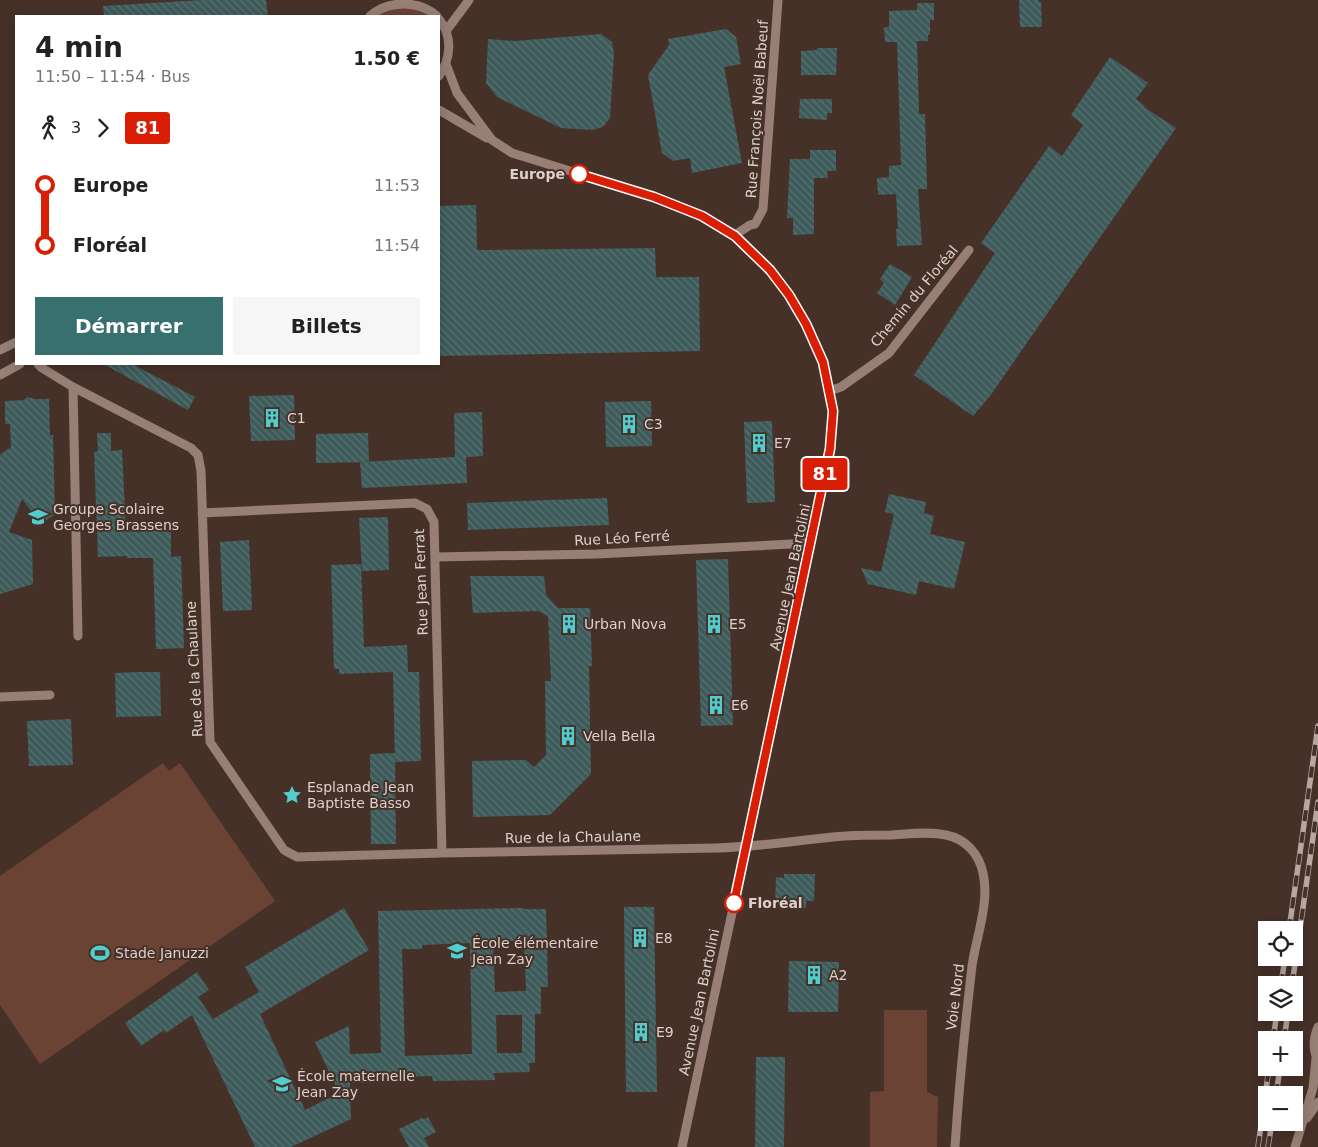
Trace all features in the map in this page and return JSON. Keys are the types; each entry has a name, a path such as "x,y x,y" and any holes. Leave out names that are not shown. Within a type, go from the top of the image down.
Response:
{"street":[{"path":"446,31 469,0"},
{"name":"Rue François Noël Babeuf","path":"735,236 750,225 755,224 763,208 778,0"},
{"path":"371,15 386,2 405,1 419,2 436,15"},
{"path":"440,20 449,42 446,64 440,74"},
{"name":"Avenue Jean Bartolini","path":"446,64 457,93 492,140 512,153 654,197 702,216 735,236 770,270 789,295 806,324 823,362 833,411 830,449 682,1147"},
{"path":"440,111 492,140"},
{"name":"Chemin du Floréal","path":"828,390 841,387 889,352 969,250"},
{"path":"0,350 15,342"},
{"path":"0,375 18,365"},
{"name":"Rue de la Chaulane","path":"39,365 73,387 191,448 198,455 201,471 210,742 284,850 297,857 442,852 746,847 834,837 927,834 946,835 956,838 974,852"},
{"path":"73,387 78,636"},
{"name":"Rue Jean Ferrat","path":"202,513 415,503 428,509 434,522 442,852"},
{"name":"Rue Léo Ferré","path":"435,557 596,554 811,542"},
{"path":"0,697 50,695"},
{"name":"Voie Nord","path":"955,1147 973,964 983,911 985,887 982,866 974,852"},
{"path":"1303,1123 1313,1088 1317,1059 1314,1036 1318,1027"},
{"path":"1303,1125 1318,1102"},
{"path":"1295,1147 1301,1131"}],"shaded area":[{"path":"393,2 434,15 372,15"},
{"name":"Stade Januzzi","path":"163,763 169,771 180,763 275,901 40,1064 0,1005 0,876"},
{"path":"884,1010 927,1010 927,1092 938,1097 937,1147 870,1147 870,1092 884,1091"}],"building":[{"path":"202,0 266,0 268,15 104,15 103,6"},
{"path":"1019,0 1039,0 1041,2 1042,27 1020,27"},
{"path":"917,3 934,3 934,20 930,20 928,41 917,41 919,114 925,114 927,189 918,189 922,245 897,246 896,194 878,195 877,178 889,177 889,166 901,165 897,42 885,42 884,27 889,27 889,11 917,10"},
{"path":"726,29 736,37 741,64 724,67 742,163 692,173 690,158 673,161 662,153 648,75 669,45 668,39"},
{"path":"601,34 612,42 614,54 610,118 603,127 592,130 561,128 497,97 486,83 488,39 515,41"},
{"path":"817,48 837,48 836,75 801,75 801,51 817,50"},
{"path":"1110,57 1148,83 1136,99 1144,107 1176,128 990,396 973,416 914,375 995,253 981,243 1049,146 1062,156 1083,125 1071,115"},
{"path":"800,99 832,99 832,113 827,113 827,120 799,118"},
{"path":"810,150 836,150 836,171 827,171 828,178 814,178 814,234 793,235 793,218 787,218 790,159 810,159"},
{"path":"476,205 477,250 655,248 656,277 699,277 700,351 440,356 440,206"},
{"path":"890,264 912,277 895,305 877,293 884,283 880,279"},
{"path":"105,365 134,365 195,397 188,410"},
{"name":"C1","path":"294,395 295,440 251,441 249,396"},
{"path":"27,397 49,399 50,435 53,435 55,514 41,524 22,499 9,532 32,540 33,584 0,594 0,455 11,447 10,424 5,424 5,401 24,400"},
{"name":"C3","path":"651,401 652,446 606,447 605,402"},
{"path":"482,412 483,456 466,457 467,483 362,488 360,462 455,457 454,413"},
{"name":"E7","path":"772,421 775,502 747,503 744,422"},
{"path":"97,433 111,433 111,451 122,450 126,531 171,530 171,557 181,556 184,648 156,649 153,558 127,558 127,556 98,557 94,452 98,451"},
{"path":"368,433 369,462 316,463 316,434"},
{"path":"889,494 926,502 924,513 934,516 930,534 965,542 954,589 919,581 916,595 868,584 861,568 881,572 894,514 885,512"},
{"path":"607,498 609,525 468,530 467,503"},
{"path":"388,517 389,570 362,571 359,518"},
{"path":"249,540 252,610 223,611 220,542"},
{"path":"728,559 733,725 701,726 696,560"},
{"path":"361,564 364,647 407,645 408,672 419,672 421,761 395,762 393,672 339,674 339,669 334,669 331,565"},
{"name":"Vella Bella","path":"470,576 544,576 546,595 558,608 590,608 592,666 589,666 591,774 550,815 473,817 472,761 526,760 534,767 546,755 545,681 551,681 548,616 538,611 473,613"},
{"path":"160,672 161,716 116,717 115,673"},
{"path":"71,719 73,765 29,766 27,721"},
{"path":"395,753 396,844 371,844 370,754"},
{"path":"784,874 815,874 814,901 806,901 806,908 775,905 776,877 784,878"},
{"path":"624,907 654,907 657,1092 626,1092"},
{"path":"344,908 369,950 260,1014 305,1110 339,1093 315,1042 349,1026 350,1054 381,1053 378,911 546,909 548,987 541,987 541,1014 535,1014 535,1063 529,1063 530,1072 494,1073 495,1080 433,1081 432,1076 405,1077 405,1081 350,1083 351,1119 291,1147 255,1147 192,1015 166,1033 164,1030 141,1046 125,1023 197,972 209,990 198,997 213,1019 259,992 245,967","holes":["493,941 524,941 526,991 495,992","470,943 472,1054 405,1056 402,949 422,949 422,945","496,1015 522,1015 522,1053 497,1053"]},
{"name":"A2","path":"789,961 839,962 838,1012 788,1012"},
{"path":"756,1057 785,1057 784,1147 755,1147"},
{"path":"428,1117 436,1132 424,1138 429,1147 409,1147 399,1129"}],"railway":[{"path":"1290,921 1318,726"},
{"path":"1293,976 1318,802"},
{"path":"1282,976 1284,966"},
{"path":"1274,1031 1276,1021"},
{"path":"1285,1031 1287,1021"},
{"path":"1258,1147 1268,1076"},
{"path":"1277,1086 1279,1076"},
{"path":"1268,1147 1271,1131"}],"bus line":[{"name":"81","path":"579,174 654,197 702,216 735,236 770,270 789,295 806,324 823,362 833,411 830,449 802,589 734,903"}],"place":[{"name":"Europe","path":"579,174"},
{"name":"C1","path":"272,418"},
{"name":"C3","path":"629,424"},
{"name":"E7","path":"759,443"},
{"name":"Groupe Scolaire Georges Brassens","path":"38,517"},
{"name":"Urban Nova","path":"569,624"},
{"name":"E5","path":"714,624"},
{"name":"E6","path":"716,705"},
{"name":"Vella Bella","path":"568,736"},
{"name":"Esplanade Jean Baptiste Basso","path":"292,795"},
{"name":"Floréal","path":"734,903"},
{"name":"E8","path":"640,938"},
{"name":"École élémentaire Jean Zay","path":"457,951"},
{"name":"Stade Januzzi","path":"100,953"},
{"name":"A2","path":"814,975"},
{"name":"E9","path":"641,1032"},
{"name":"École maternelle Jean Zay","path":"282,1084"}]}
